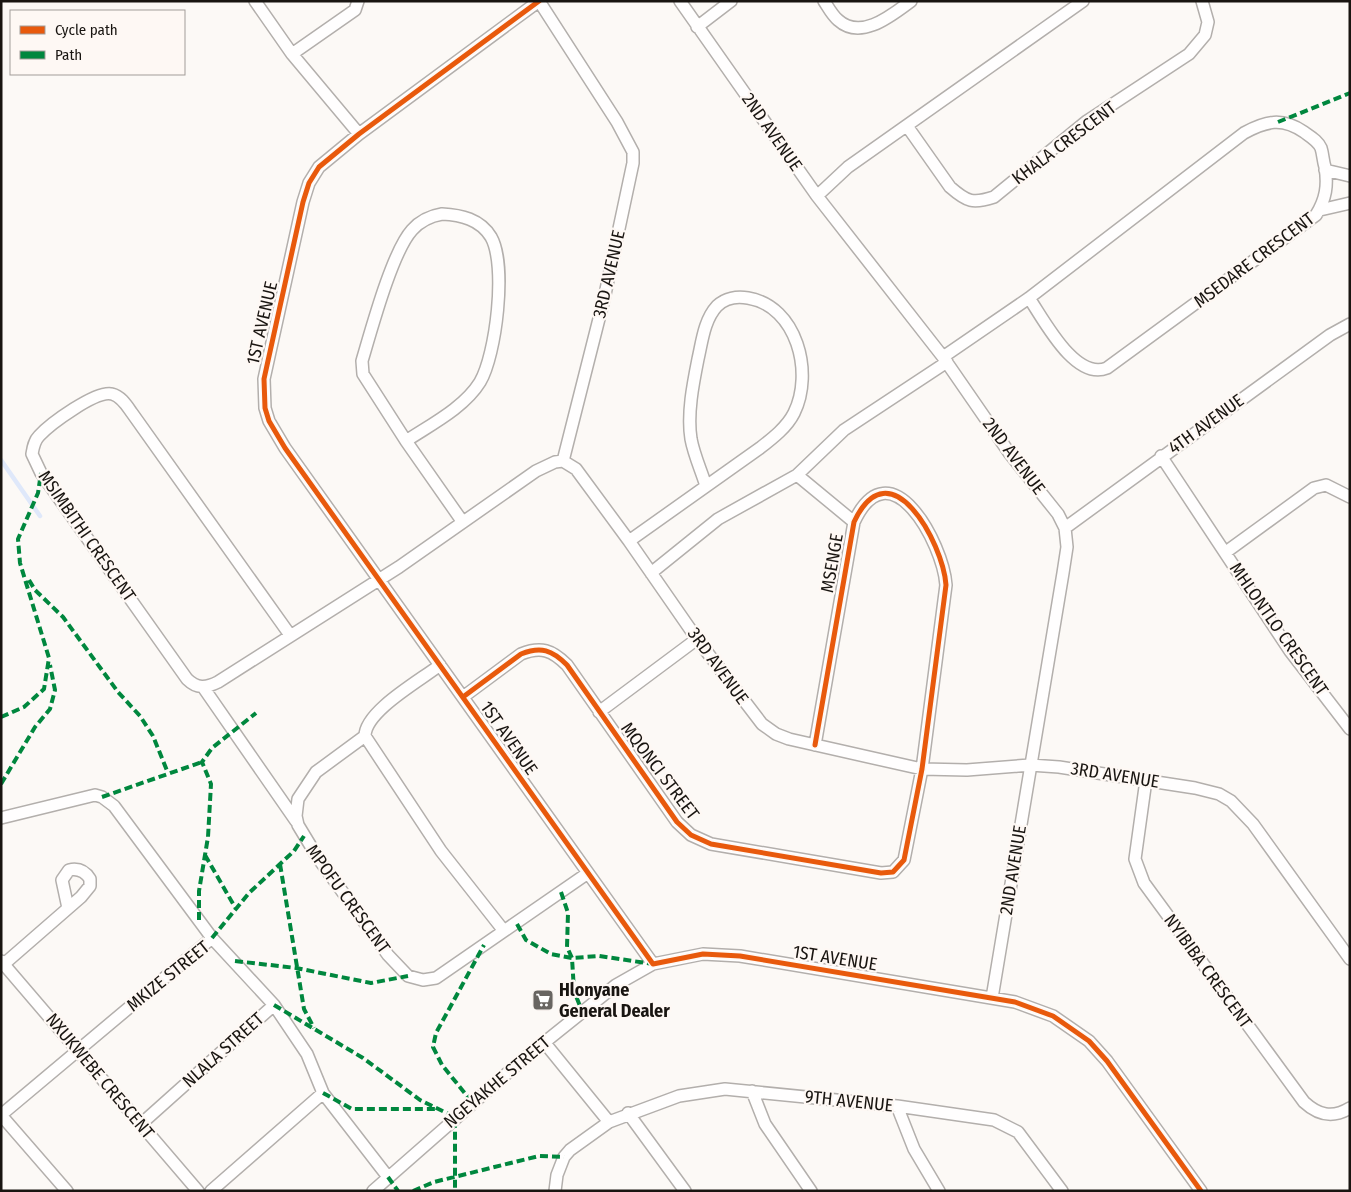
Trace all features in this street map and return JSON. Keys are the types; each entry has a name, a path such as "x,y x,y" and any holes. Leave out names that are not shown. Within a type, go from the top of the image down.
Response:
{"street":[{"path":"255,1 292,54 359,134"},
{"path":"292,54 354,10 358,1"},
{"name":"1ST AVENUE","path":"539,1 359,134 319,166 309,183 264,379 264,395 269,421 285,448 378,580 653,964 703,954 740,956 1015,1002 1045,1013 1089,1041 1107,1061 1201,1191"},
{"name":"3RD AVENUE","path":"539,1 617,122 632,152 633,163 604,299 563,461 576,469 697,639 762,724 776,734 815,745 922,769 967,770 1030,765 1058,767 1205,790 1231,801 1253,824 1348,952"},
{"name":"2ND AVENUE","path":"680,1 817,196 945,360 1010,454 1058,514 1065,528 1067,547 1064,573 992,998"},
{"path":"697,27 731,1"},
{"path":"824,1 842,23 863,27 882,22 911,1"},
{"path":"817,196 848,167 1083,1"},
{"name":"KHALA CRESCENT","path":"907,126 950,187 959,195 968,201 979,202 994,197 1087,121 1189,54 1205,35 1208,22 1202,1"},
{"name":"MSEDARE CRESCENT","path":"651,572 718,519 797,475 844,430 945,360 1255,127 1278,122 1292,124 1315,139 1320,147 1327,185 1324,202 1320,210 1303,226 1100,371 1082,366 1072,359 1029,298"},
{"path":"1325,170 1350,176"},
{"path":"1320,210 1350,203"},
{"path":"406,441 461,402 473,391 484,374 494,332 500,276 498,257 491,237 480,224 468,217 442,214 429,217 412,230 404,241 394,265 362,364 363,374 406,441 462,521"},
{"path":"629,541 706,486 778,434 788,423 798,404 802,371 801,355 795,339 785,322 774,310 756,299 739,296 717,306 708,320 703,334 696,370 690,425 693,447 706,486"},
{"name":"4TH AVENUE","path":"1065,528 1161,456 1330,335 1350,324"},
{"name":"MSIMBITHI CRESCENT","path":"203,687 197,687 187,679 34,461 33,448 38,437 83,404 104,394 118,397 126,404 290,635"},
{"name":"MHLONTLO CRESCENT","path":"1161,456 1290,651 1350,729"},
{"path":"298,825 203,687 218,682 378,580 536,471 547,465 563,461"},
{"path":"797,475 854,522"},
{"name":"MHLONTLO CRESCENT","path":"1226,552 1314,488 1326,485 1350,497"},
{"name":"MSENGE","path":"815,745 854,522 863,505 871,499 888,494 897,496 906,501 918,515 933,541 945,573 945,603 922,769"},
{"path":"600,712 697,639"},
{"name":"MQONCI STREET","path":"463,697 506,663 521,654 541,649 557,655 567,665 684,829 700,841 772,856 880,873 893,872 904,860 922,769"},
{"name":"MPOFU CRESCENT","path":"440,665 376,714 368,724 366,736 316,772 308,780 298,799 296,808 298,825 318,858 388,955 408,976 423,980 436,978 588,873"},
{"path":"366,736 441,852 504,931"},
{"name":"NYIBIBA CRESCENT","path":"1146,780 1135,859 1144,883 1304,1102 1311,1108 1330,1116 1338,1115 1350,1108"},
{"path":"1,818 89,796 102,796 118,810 212,938"},
{"path":"2,962 68,908"},
{"name":"MKIZE STREET","path":"1,1115 212,938 274,1005"},
{"name":"NXUKWEBE CRESCENT","path":"2,962 198,1191"},
{"name":"NGEYAKHE STREET","path":"373,1191 544,1042 616,985 653,964"},
{"name":"NLALA STREET","path":"141,1124 274,1005 307,1054 323,1093 388,1177"},
{"path":"544,1042 609,1122"},
{"name":"9TH AVENUE","path":"555,1191 557,1175 564,1157 570,1150 609,1122 628,1113 679,1096 705,1090 752,1091 897,1106 984,1118 1010,1127 1025,1140 1062,1191"},
{"path":"752,1091 765,1124 811,1191"},
{"path":"211,1191 323,1093"},
{"path":"897,1106 914,1149 939,1191"},
{"path":"628,1113 685,1191"},
{"path":"1,1115 67,1191"}],"waterway":[{"path":"1,460 40,516"}],"marked path":[{"path":"1278,122 1350,93"},
{"path":"1,717 24,707 44,689 49,658 20,563 18,539 38,493 41,473"},
{"path":"29,580 35,590 63,617 118,692 140,716 153,736 168,773"},
{"path":"1,784 35,727 50,709 55,690 50,665"},
{"path":"199,920 199,891 208,837 211,784 202,762 212,748 256,713"},
{"path":"102,797 202,762"},
{"path":"212,938 249,893 294,851 304,836"},
{"path":"205,855 236,909"},
{"path":"280,864 304,1009 314,1028"},
{"path":"561,892 568,913 567,947 572,958 574,991 582,1011"},
{"path":"517,924 526,940 551,954 572,958 599,956 653,964"},
{"path":"472,1102 442,1065 433,1047 436,1033 484,945"},
{"path":"235,961 296,968 371,983 408,976"},
{"path":"274,1005 363,1058 420,1100 455,1117 455,1191"},
{"path":"323,1093 352,1109 437,1109"},
{"path":"413,1191 434,1182 539,1156 564,1157"},
{"path":"388,1177 398,1191"}],"cycle path":[{"path":"539,1 359,134 319,167 309,183 303,202 264,379 265,408 269,421 285,448 653,964 703,954 740,956 1015,1002 1053,1016 1089,1041 1107,1061 1201,1191"},
{"path":"463,697 521,654 535,650 551,653 567,665 677,822 691,835 711,844 881,873 893,872 904,860 922,769 946,585 943,567 925,526 912,509 898,497 883,493 868,501 854,522 815,745"}],"place":[{"name":"Hlonyane General Dealer","path":"543,1000"}]}
